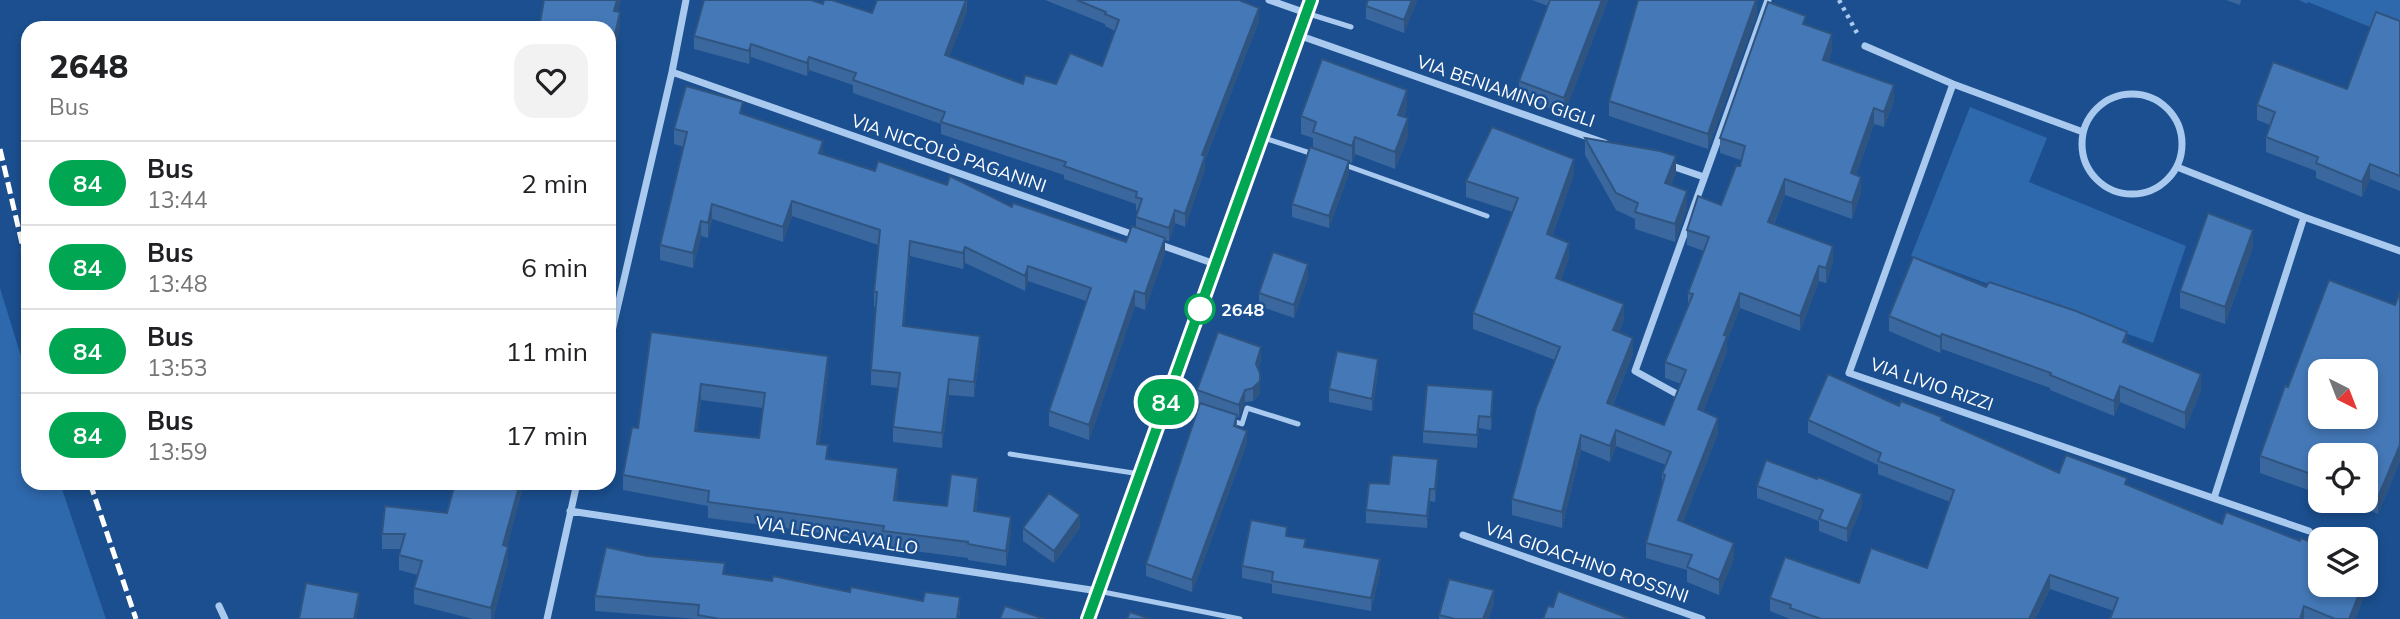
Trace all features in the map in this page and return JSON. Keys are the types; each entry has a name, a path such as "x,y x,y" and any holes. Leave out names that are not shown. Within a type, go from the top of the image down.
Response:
{"street":[{"path":"616,314 686,0"},
{"path":"1269,0 1306,13"},
{"path":"1088,619 1311,0"},
{"path":"1675,393 1635,371 1768,0"},
{"name":"VIA BENIAMINO GIGLI","path":"1298,35 1612,145"},
{"path":"1865,46 1953,84 2082,132"},
{"name":"VIA NICCOLÒ PAGANINI","path":"672,72 1215,264"},
{"name":"VIA LIVIO RIZZI","path":"1953,84 1849,373 2308,531"},
{"path":"2133,93 2149,96 2164,105 2175,118 2181,134 2182,151 2177,167 2167,180 2154,189 2138,194 2107,188 2094,178 2085,164 2081,149 2082,132 2089,116 2101,104 2116,96 2133,93"},
{"path":"1665,164 1704,177"},
{"path":"2177,167 2400,251"},
{"path":"2214,498 2304,217"},
{"path":"547,619 575,490"},
{"name":"VIA LEONCAVALLO","path":"570,511 1098,591"},
{"name":"VIA GIOACHINO ROSSINI","path":"1463,535 1702,619"},
{"path":"219,606 225,619"}],"lane":[{"path":"1306,13 1351,27"},
{"path":"1261,137 1317,155"},
{"path":"1330,160 1487,216"},
{"path":"1167,399 1217,416"},
{"path":"1230,420 1242,424 1247,408 1297,424"},
{"path":"1010,454 1140,474"},
{"path":"1098,591 1240,619"}],"path":[{"path":"1839,0 1865,46"}],"shaded area":[{"path":"2299,0 2400,0 2400,39 2308,2 2307,4"},
{"path":"1970,107 2047,138 2029,182 2186,246 2153,343 1911,256"},
{"path":"0,288 21,356 21,490 62,490 106,619 0,619"}],"building":[{"path":"544,0 617,0 614,11 620,12 616,30 616,21 540,21"},
{"path":"704,0 811,0 823,4 824,0 832,0 872,13 877,0 966,0 945,55 1023,84 1025,75 1056,84 1070,53 1102,66 1119,20 1077,0 1239,0 1259,8 1202,155 1205,156 1185,214 1175,210 1169,228 1136,217 1142,199 1136,197 1137,192 1064,166 1066,162 941,122 945,112 853,80 856,73 809,57 807,63 751,44 749,51 694,36"},
{"path":"1368,0 1412,0 1404,20 1366,6"},
{"path":"1550,0 1602,0 1564,98 1519,81"},
{"path":"1638,0 1756,0 1708,134 1609,101"},
{"path":"1768,2 1806,16 1803,24 1832,34 1823,60 1894,85 1884,112 1874,108 1851,173 1861,177 1852,203 1785,179 1768,222 1833,246 1826,268 1819,266 1800,316 1740,293 1724,335 1727,336 1698,409 1718,418 1678,520 1734,543 1719,580 1687,567 1692,555 1646,543 1665,475 1662,474 1671,452 1616,430 1610,446 1581,435 1562,512 1512,499 1536,408 1560,347 1473,313 1518,198 1466,181 1492,127 1574,159 1547,234 1569,243 1556,278 1624,304 1613,330 1633,338 1607,403 1664,425 1686,370 1665,362 1693,294 1688,293 1709,237 1687,230 1698,196 1721,205 1736,166 1740,166 1745,146 1720,138"},
{"path":"2376,12 2400,21 2400,176 2370,164 2362,182 2316,163 2318,157 2266,137 2275,112 2257,105 2273,62 2347,89"},
{"path":"1322,59 1407,90 1398,115 1408,118 1395,152 1355,137 1352,146 1313,132 1316,122 1301,116"},
{"path":"686,86 743,102 740,113 823,141 819,153 875,171 878,161 947,185 950,176 1012,207 1013,203 1126,242 1132,226 1165,238 1145,294 1135,291 1089,425 1049,411 1091,288 1028,266 1025,276 965,247 963,253 910,241 903,326 980,336 974,382 949,379 942,433 893,427 900,373 871,370 880,230 792,201 783,227 712,204 708,223 701,221 693,253 660,245 687,132 674,129"},
{"path":"1585,138 1676,156 1665,183 1687,191 1675,224 1635,212 1638,203 1616,193"},
{"path":"1310,147 1349,161 1329,216 1292,204"},
{"path":"2208,213 2253,230 2225,307 2180,291"},
{"path":"1273,252 1308,264 1294,305 1259,293"},
{"path":"1913,257 1986,287 1989,282 2076,311 2127,332 2123,342 2201,374 2185,413 2120,386 2114,401 2050,375 2051,373 1942,334 1940,337 1889,316"},
{"path":"2329,280 2395,305 2400,292 2400,445 2378,497 2378,443 2308,443 2308,473 2260,456 2285,386 2288,387"},
{"path":"651,332 828,356 817,444 828,445 826,459 898,468 894,500 947,506 951,474 978,478 974,511 1011,517 1006,551 968,542 883,531 884,526 708,502 709,491 623,475 632,427 638,428","holes":["701,384 765,393 759,438 695,431"]},
{"path":"1218,332 1261,347 1256,364 1260,381 1253,388 1245,390 1239,405 1197,390"},
{"path":"1337,351 1378,359 1372,399 1329,389"},
{"path":"1828,374 1899,406 1901,401 1942,417 1941,420 2059,473 2066,455 2127,478 2125,484 2222,524 2226,512 2300,541 2301,538 2308,541 2308,597 2358,597 2349,619 2335,619 2304,606 2300,619 2110,619 2118,598 2050,575 2029,619 1821,619 1770,598 1785,557 1859,583 1871,548 1927,568 1954,490 1878,461 1881,453 1808,420"},
{"path":"1427,385 1493,390 1491,417 1479,416 1477,435 1423,431"},
{"path":"1200,403 1237,415 1234,426 1247,431 1192,580 1146,564"},
{"path":"1392,455 1438,459 1435,489 1430,489 1427,516 1366,510 1369,483 1389,484"},
{"path":"1766,460 1862,494 1847,529 1819,519 1823,510 1757,486"},
{"path":"453,490 518,490 503,545 508,547 491,608 414,588 422,561 399,555 405,534 382,534 385,506 447,513"},
{"path":"1049,493 1080,515 1054,551 1023,528"},
{"path":"1251,520 1287,527 1286,536 1306,539 1304,547 1380,559 1371,598 1272,581 1273,572 1242,566"},
{"path":"606,547 647,556 725,563 723,574 772,581 773,576 850,592 851,587 923,601 925,592 960,597 957,619 720,619 698,615 699,605 595,596"},
{"path":"1449,579 1494,590 1483,619 1455,619 1439,615"},
{"path":"306,583 359,593 354,619 299,619"},
{"path":"1558,591 1628,618 1543,619 1548,606 1553,607"},
{"path":"1005,606 1045,619 1000,619"},
{"path":"1130,612 1150,619 1127,619"}],"railway":[{"path":"0,149 21,239"},
{"path":"92,490 136,619"}],"bus line":[{"name":"84","path":"1088,619 1311,0"}],"place":[{"name":"2648","path":"1200,309"}]}
